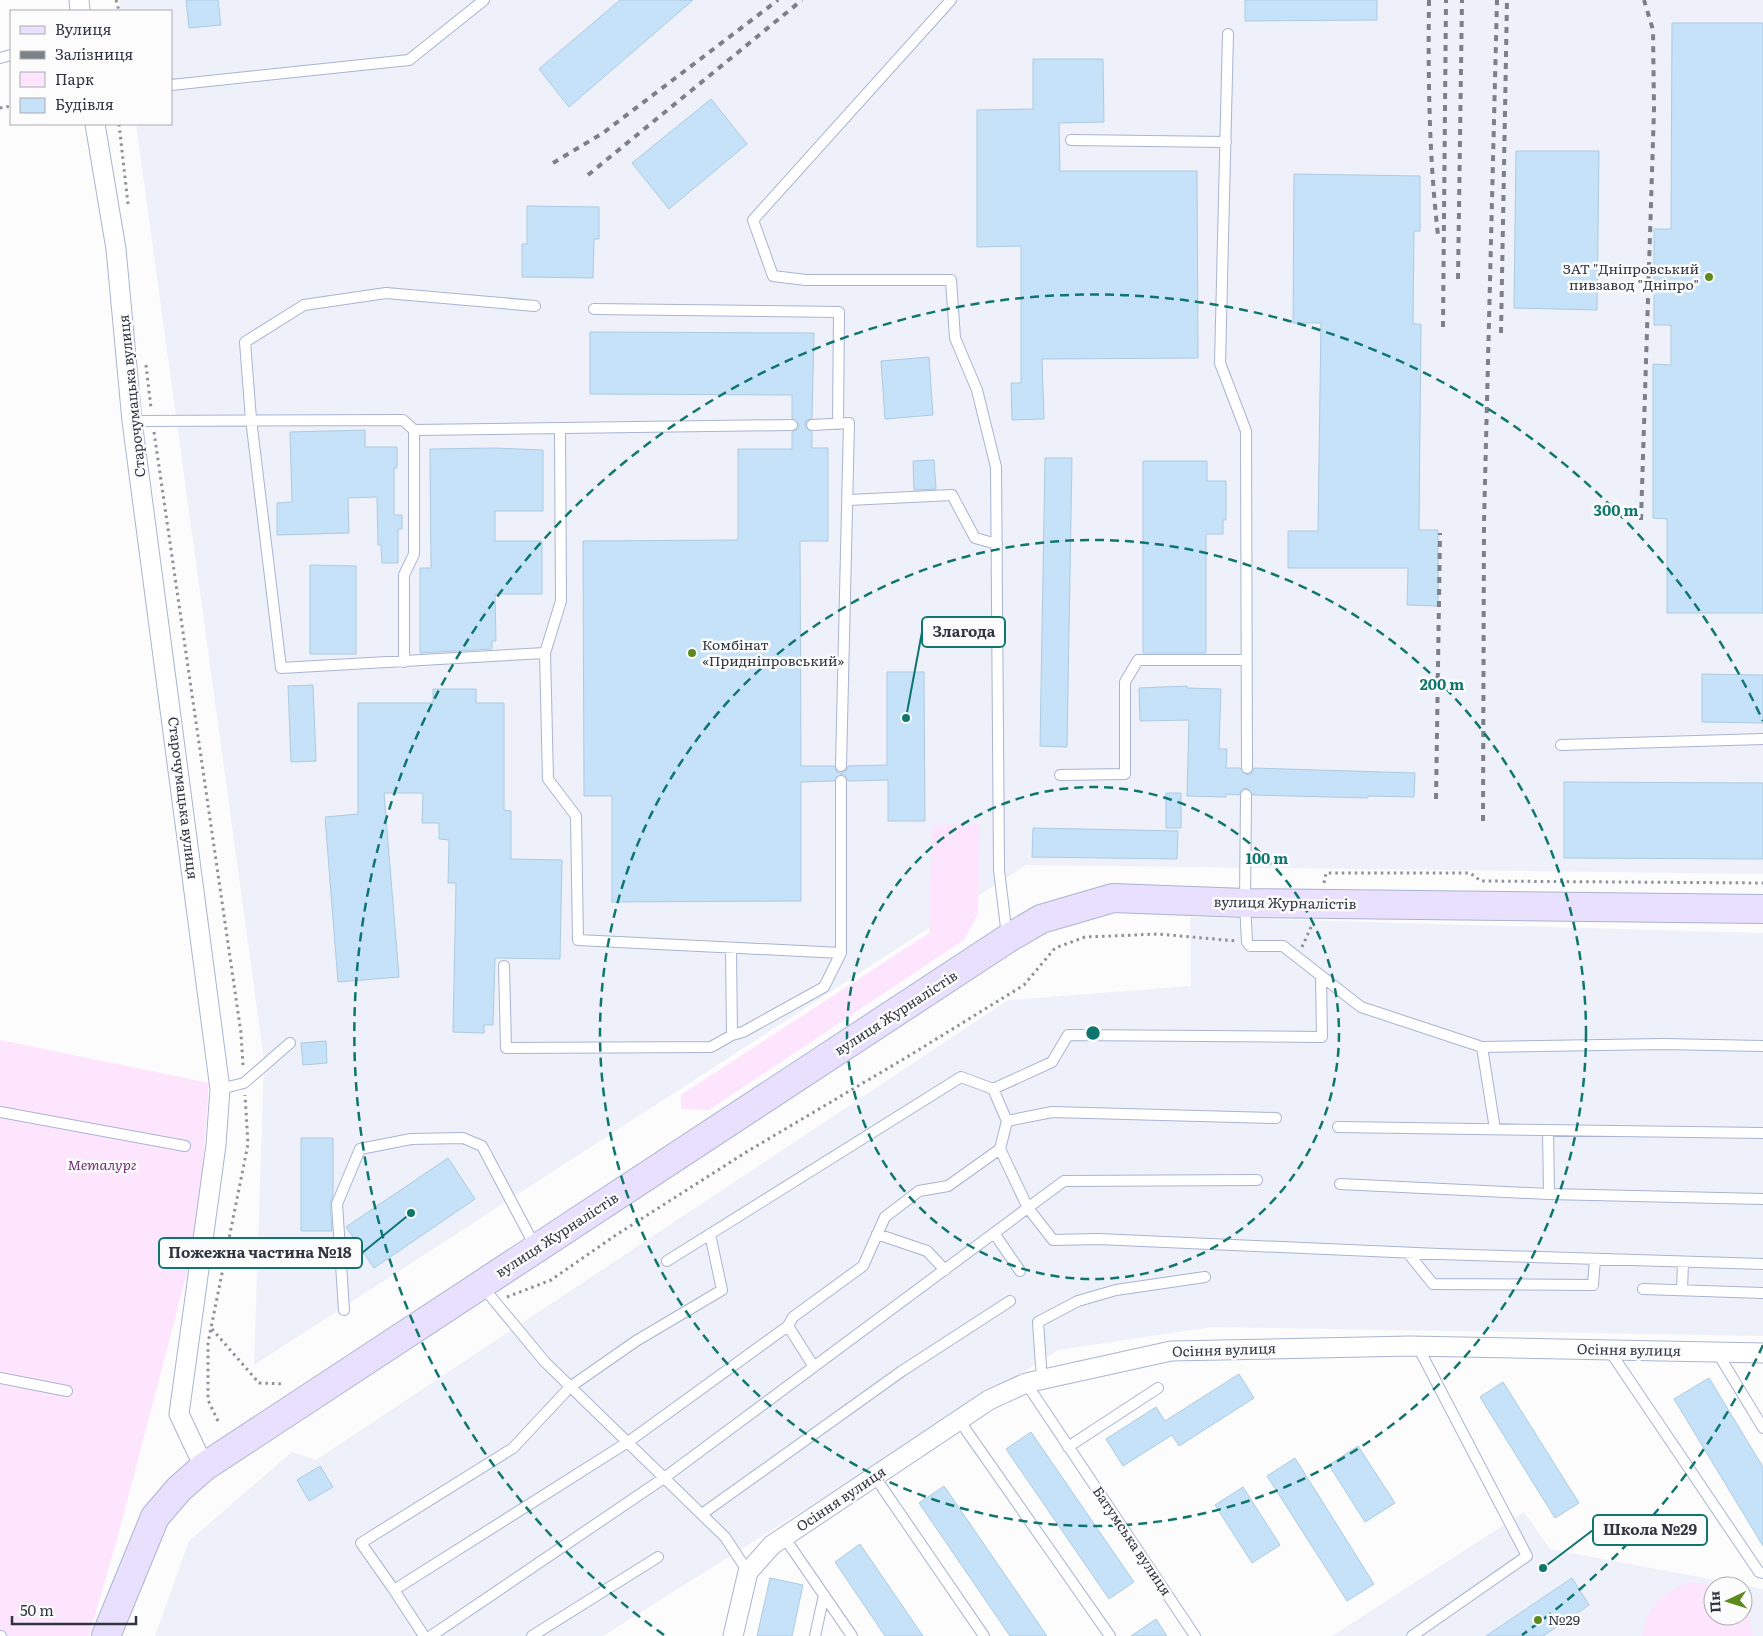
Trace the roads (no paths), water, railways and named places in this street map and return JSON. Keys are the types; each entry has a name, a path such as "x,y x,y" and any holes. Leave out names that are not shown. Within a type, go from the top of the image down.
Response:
{"street":[{"name":"Старочумацька вулиця","path":"95,125 116,248 132,421 220,1089 216,1145 179,1414 204,1467"},
{"name":"вулиця Журналістів","path":"106,1636 155,1517 179,1489 204,1467 488,1293 536,1249 1007,939 1042,919 1113,898 1245,903 1763,909"},
{"name":"Осіння вулиця","path":"748,1572 772,1545 989,1400 1034,1381 1170,1351 1418,1347 1763,1353"},
{"path":"733,1636 748,1572"}],"lane":[{"path":"172,86 410,60 484,0"},
{"path":"951,0 753,220 773,276 806,280 951,280 955,338 977,390 996,467 999,870 1007,939"},
{"path":"1228,34 1220,363 1246,431 1247,768"},
{"path":"1071,140 1226,142"},
{"path":"536,306 386,293 304,305 245,342 251,419 281,668 336,663 404,662 545,653"},
{"path":"594,308 839,312 838,424"},
{"path":"132,421 251,419 403,420 414,430 792,425"},
{"path":"812,424 849,423 849,500 841,766"},
{"path":"560,428 561,601 545,653 548,779 576,816 578,940 841,953"},
{"path":"404,662 404,575 414,554 414,430"},
{"path":"849,500 952,495 975,538 997,544"},
{"path":"1060,774 1125,774 1125,682 1138,660 1246,660"},
{"path":"1561,745 1763,739"},
{"path":"504,966 506,1048 711,1047 732,1035 743,1032 824,987 841,953 842,781"},
{"path":"1246,795 1245,903 1247,942 1250,946 1255,947 1283,946 1361,1007 1482,1047 1663,1044 1763,1046"},
{"path":"731,948 732,1035"},
{"path":"667,1261 961,1077 993,1089 1052,1062 1068,1035 1322,1037 1322,976"},
{"path":"220,1089 244,1082 290,1043"},
{"path":"1482,1047 1495,1129"},
{"path":"993,1089 1007,1121 1000,1149 1028,1208 1053,1240 1098,1240 1408,1253 1763,1264"},
{"path":"0,1112 185,1146"},
{"path":"1007,1121 1052,1112 1276,1118"},
{"path":"1338,1127 1763,1133"},
{"path":"1548,1130 1549,1194"},
{"path":"344,1310 337,1204 360,1149 411,1139 463,1138 482,1146 536,1249"},
{"path":"394,1590 628,1442 788,1326 793,1317 863,1266 885,1217 919,1191 948,1186 1000,1149"},
{"path":"431,1636 664,1478 1064,1182 1257,1180"},
{"path":"1340,1184 1549,1194 1763,1199"},
{"path":"994,1233 1020,1271"},
{"path":"424,1636 361,1543 514,1448 570,1387 636,1341 722,1290 710,1234"},
{"path":"877,1234 927,1251 945,1270"},
{"path":"1408,1253 1433,1284 1593,1285 1595,1259"},
{"path":"1682,1290 1683,1262"},
{"path":"1034,1381 1038,1322 1078,1301 1116,1290 1205,1277"},
{"path":"1643,1289 1763,1293"},
{"path":"488,1293 545,1362 725,1537 748,1572"},
{"path":"702,1514 902,1371 1010,1301"},
{"path":"788,1326 814,1367"},
{"path":"1412,1636 1527,1556 1418,1347"},
{"path":"1609,1350 1759,1572 1763,1573"},
{"path":"1717,1352 1763,1428"},
{"path":"0,1378 67,1391"},
{"name":"Батумська вулиця","path":"1034,1381 1068,1446 1195,1636"},
{"path":"1068,1446 1158,1388"},
{"path":"959,1420 1110,1636"},
{"path":"875,1477 984,1636"},
{"path":"784,1537 852,1636"},
{"path":"532,1636 658,1557"},
{"path":"815,1636 824,1596"}],"railway":[{"path":"553,163 603,133 778,0"},
{"path":"588,175 802,0"},
{"path":"1429,0 1430,118 1438,235"},
{"path":"1443,327 1446,0"},
{"path":"1458,279 1462,0"},
{"path":"1483,821 1484,522 1497,0"},
{"path":"1501,333 1507,0"},
{"path":"1641,520 1654,109 1653,30 1644,0"},
{"path":"1436,799 1440,533"}],"place":[{"name":"ЗАТ \"Дніпровський пивзавод \"Дніпро\"","path":"1709,277"},
{"name":"Комбінат «Придніпровський»","path":"692,653"},
{"name":"Злагода","path":"906,718"},
{"name":"Пожежна частина №18","path":"411,1213"},
{"name":"Школа №29","path":"1543,1568"},
{"name":"№29","path":"1538,1620"}],"park label":[{"name":"Металург","path":"102,1165"}]}
